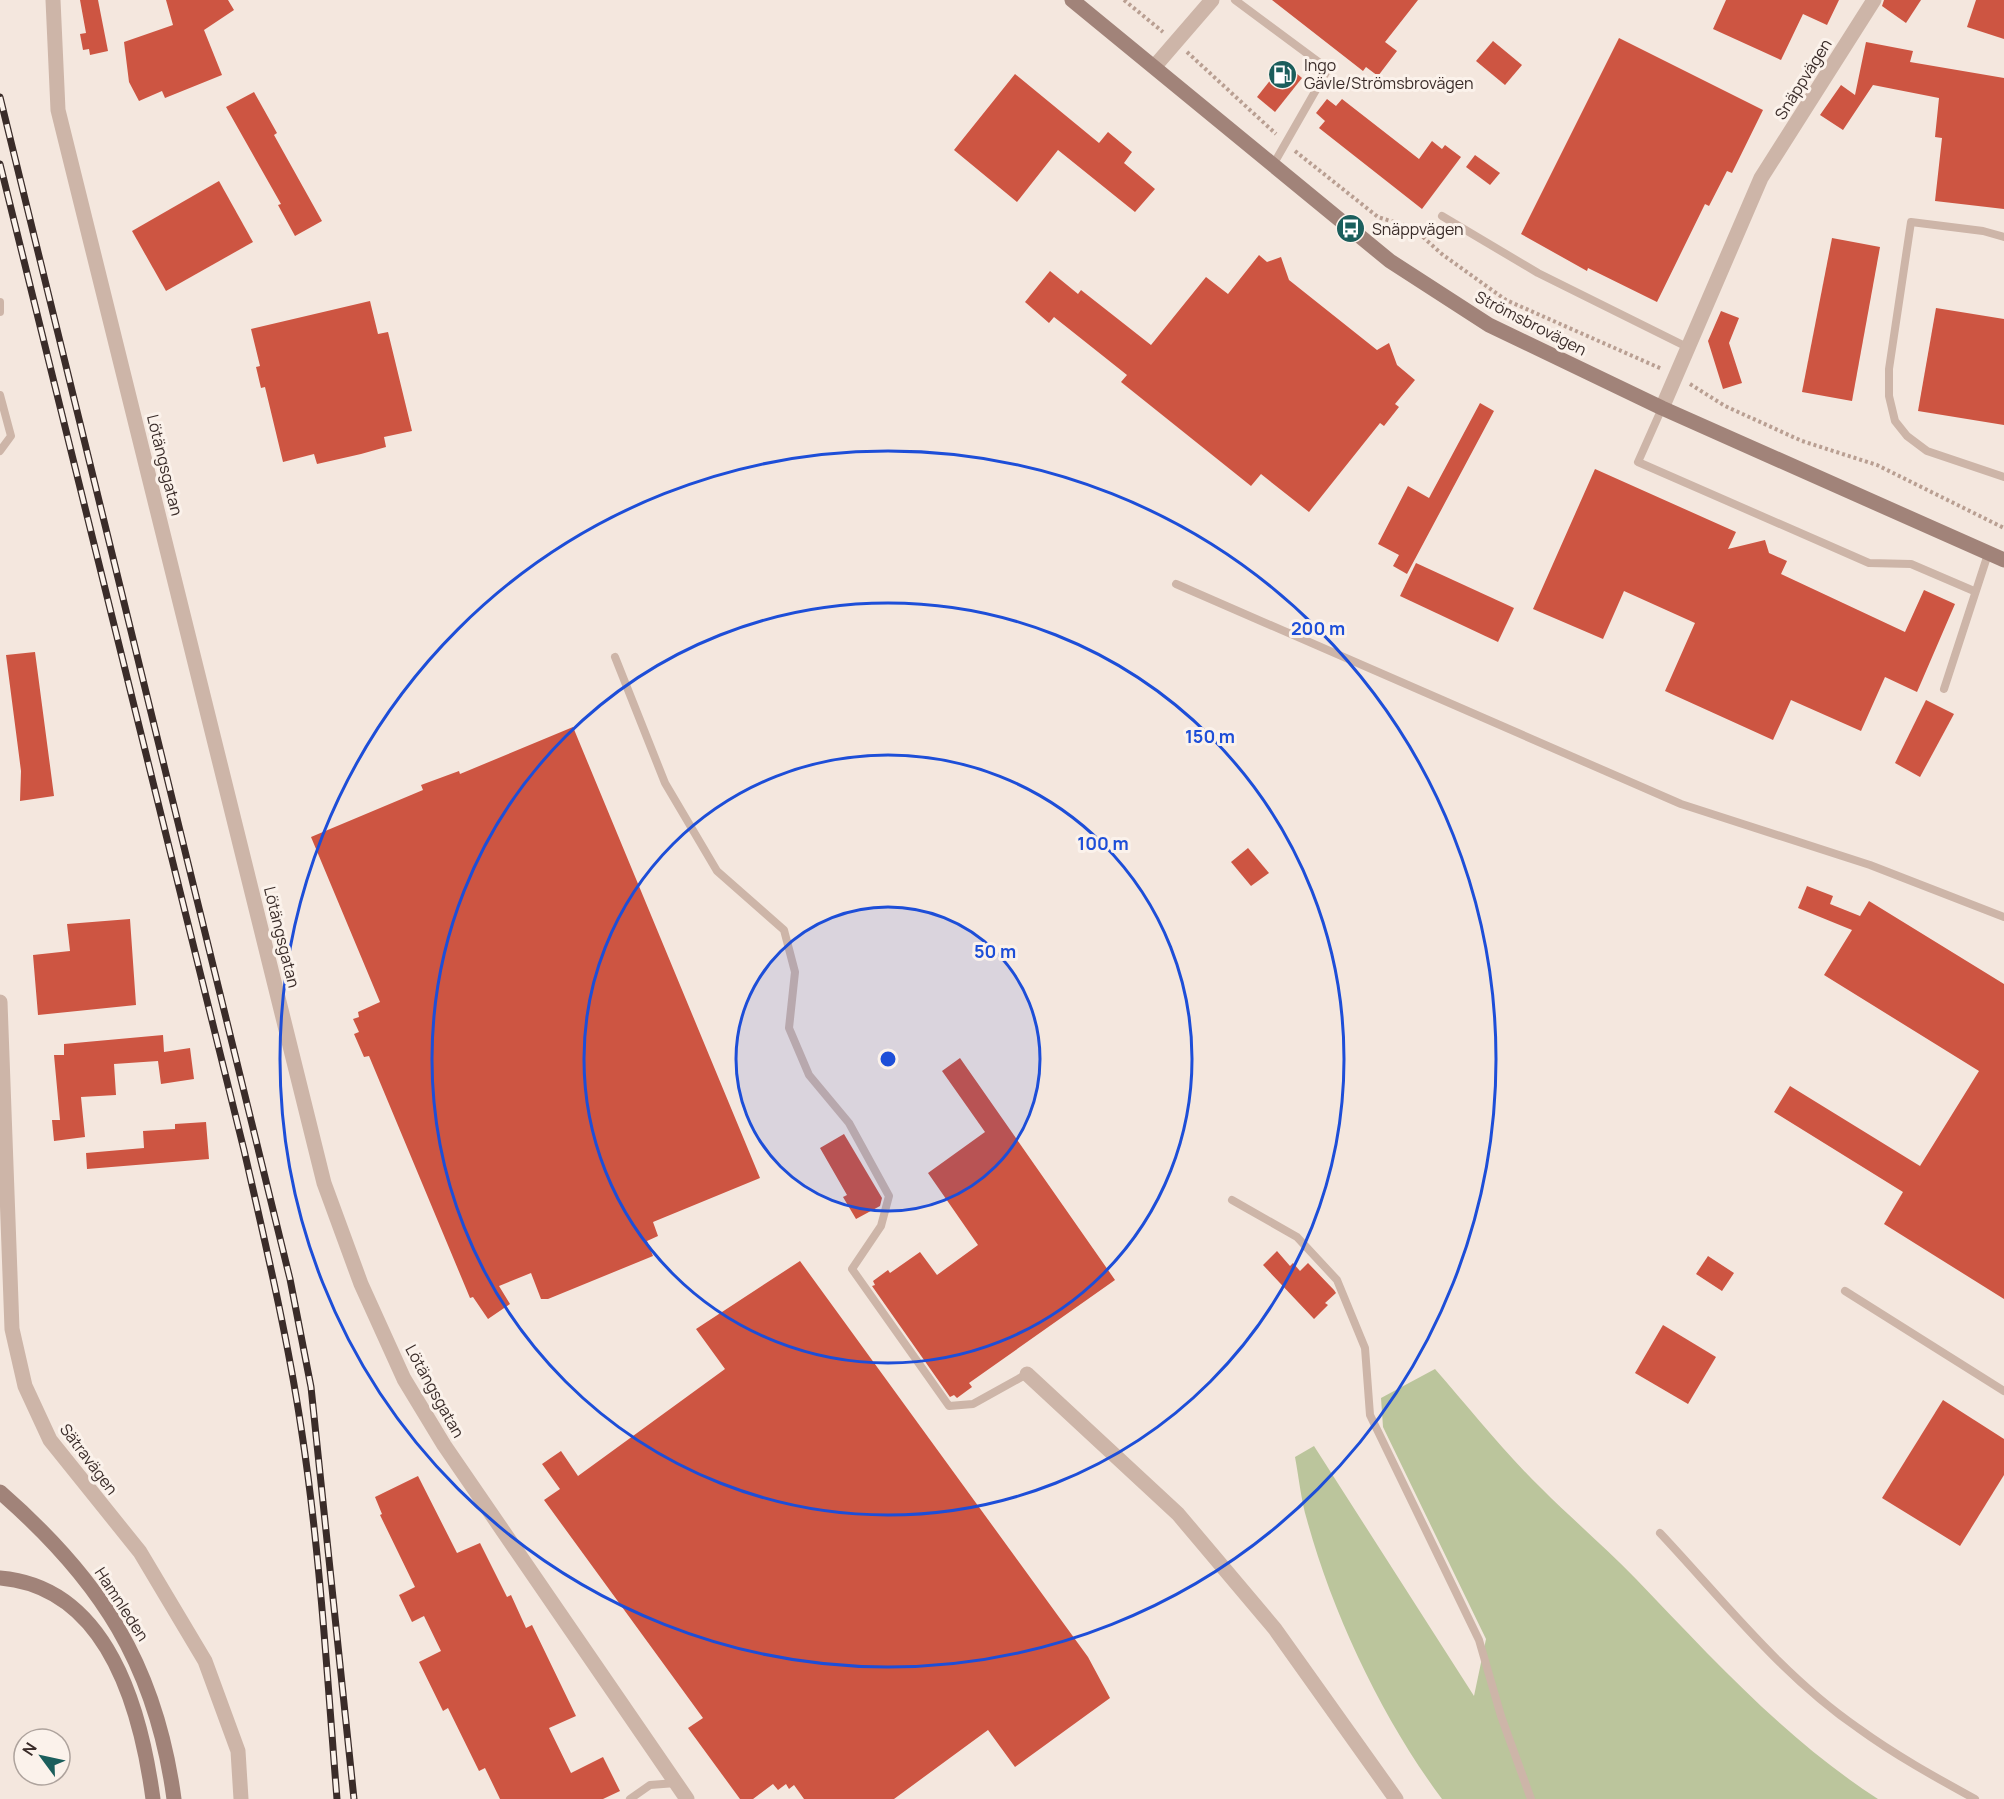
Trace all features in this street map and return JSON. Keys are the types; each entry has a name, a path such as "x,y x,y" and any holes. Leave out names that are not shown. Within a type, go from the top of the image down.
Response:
{"main road":[{"name":"Strömsbrovägen","path":"1072,0 1390,261 1489,325 1662,408 2004,560"},
{"name":"Hamnleden","path":"0,1492 88,1580 117,1623 133,1653 159,1722 168,1756 174,1799"},
{"path":"0,1578 34,1585 57,1596 77,1611 104,1642 126,1686 136,1716 148,1763 153,1799"}],"street":[{"name":"Lötängsgatan","path":"53,0 58,110 324,1183 361,1284 404,1379 444,1445 687,1799"},
{"path":"1155,66 1212,0"},
{"name":"Snäppvägen","path":"1662,408 1761,178 1874,0"},
{"name":"Sätravägen","path":"0,1002 12,1329 25,1386 50,1440 140,1552 205,1660 238,1751 241,1799"},
{"path":"1027,1374 1178,1514 1275,1629 1396,1799"}],"lane":[{"path":"1235,0 1328,69 1273,165"},
{"path":"1442,216 1538,273 1688,347"},
{"path":"2004,237 1996,233 1911,222 1889,369 1889,396 1895,421 1907,436 1927,451 2004,477"},
{"path":"0,302 0,312"},
{"path":"0,396 11,436 0,451"},
{"path":"1662,408 1638,462 1869,563 1911,564 1974,591"},
{"path":"1944,689 1974,591 1988,554"},
{"path":"1176,584 1681,804 1870,865 2004,917"},
{"path":"615,657 665,783 717,871 784,930 795,972 789,1028 809,1076 849,1123 889,1196 881,1226 852,1269 949,1406 973,1404 1027,1374"},
{"path":"1232,1200 1297,1237 1337,1280 1365,1348 1370,1415 1479,1640 1501,1716 1531,1799"},
{"path":"1845,1291 2004,1391"},
{"path":"1660,1533 1748,1630 1806,1686 1856,1728 1975,1799"},
{"path":"630,1799 650,1785 676,1783"}],"green space":[{"path":"1435,1369 1527,1474 1625,1567 1751,1696 1844,1776 1878,1799 1442,1799 1420,1768 1380,1701 1346,1629 1331,1593 1307,1520 1295,1457 1314,1446 1474,1696 1486,1639 1383,1427 1381,1398"}],"building":[{"path":"80,0 98,0 108,51 90,55 89,49 83,50 80,34 86,33"},
{"path":"166,0 228,0 234,10 204,30 222,75 165,98 162,91 139,101 129,82 124,42 173,25"},
{"path":"1272,0 1418,0 1385,42 1397,51 1378,76 1366,67 1363,71"},
{"path":"1726,0 1839,0 1827,25 1803,14 1781,60 1713,29"},
{"path":"1884,0 1921,0 1906,23 1882,6"},
{"path":"1976,0 2004,0 2004,39 1967,27"},
{"path":"1619,38 1763,110 1732,173 1727,171 1709,206 1705,204 1657,302 1588,268 1587,271 1521,234"},
{"path":"1493,41 1522,65 1505,85 1476,61"},
{"path":"1866,42 1913,51 1910,62 2004,78 2004,209 1935,201 1942,138 1935,137 1939,98 1873,85 1843,130 1820,115 1841,85 1855,95"},
{"path":"1284,63 1302,78 1275,112 1257,97"},
{"path":"1015,74 1099,143 1108,132 1132,152 1124,163 1155,189 1135,212 1058,150 1017,202 954,150"},
{"path":"254,92 277,133 274,135 322,221 295,236 278,205 281,204 226,107"},
{"path":"1327,99 1336,106 1342,99 1419,159 1432,141 1442,149 1445,145 1461,157 1422,209 1319,128 1325,121 1316,113"},
{"path":"1475,155 1500,173 1490,185 1466,167"},
{"path":"219,181 253,242 166,291 132,231"},
{"path":"1832,238 1880,247 1852,401 1802,392"},
{"path":"1259,255 1267,262 1281,257 1289,280 1377,350 1389,343 1397,365 1415,380 1395,404 1399,407 1384,426 1380,423 1309,512 1261,474 1251,486 1121,382 1127,375 1054,317 1049,323 1025,302 1050,271 1078,294 1081,290 1151,345 1206,277 1228,294"},
{"path":"370,301 378,334 388,332 412,431 384,437 386,447 361,454 317,464 314,454 283,462 265,387 261,388 256,367 260,366 251,329"},
{"path":"1936,308 2004,319 2004,425 1918,411"},
{"path":"1721,311 1739,318 1729,343 1742,383 1723,389 1708,341"},
{"path":"1480,403 1494,411 1407,574 1393,566 1399,555 1378,544 1408,486 1429,498"},
{"path":"1595,469 1736,532 1728,549 1765,540 1769,553 1787,561 1781,574 1905,632 1924,590 1955,604 1917,692 1885,677 1861,731 1791,700 1773,740 1665,691 1695,623 1624,591 1603,639 1533,609"},
{"path":"1416,563 1514,608 1498,642 1400,596"},
{"path":"35,652 54,796 20,801 21,771 6,655"},
{"path":"1926,700 1954,714 1920,777 1895,763"},
{"path":"573,727 760,1178 653,1222 658,1236 647,1241 653,1256 548,1299 541,1299 531,1273 499,1286 510,1304 488,1319 473,1297 470,1298 369,1056 364,1057 354,1034 359,1032 353,1019 359,1017 358,1012 380,1002 311,837 423,790 421,785 459,771 460,774"},
{"path":"1248,848 1269,873 1251,886 1231,862"},
{"path":"1807,886 1833,896 1830,904 1860,916 1869,901 2004,984 2004,1299 1884,1224 1903,1192 1774,1112 1790,1086 1920,1166 1979,1071 1824,975 1852,930 1798,908"},
{"path":"130,919 136,1005 38,1015 33,955 70,951 67,924"},
{"path":"163,1035 164,1052 190,1048 194,1079 161,1084 158,1061 114,1064 116,1095 81,1097 85,1137 54,1141 52,1120 60,1120 54,1055 64,1055 64,1044"},
{"path":"960,1058 1115,1280 969,1383 972,1387 957,1398 954,1395 950,1397 872,1286 875,1285 873,1281 888,1270 890,1273 920,1252 937,1275 978,1245 928,1173 985,1132 942,1071"},
{"path":"206,1122 209,1159 87,1169 86,1153 144,1148 143,1131 175,1129 175,1124"},
{"path":"844,1134 882,1198 880,1206 856,1219 843,1197 847,1195 820,1148"},
{"path":"1277,1251 1290,1266 1293,1263 1300,1271 1308,1263 1336,1293 1325,1303 1328,1305 1314,1319 1263,1265"},
{"path":"1708,1256 1734,1273 1722,1291 1696,1274"},
{"path":"800,1261 1088,1657 1110,1698 1015,1767 988,1730 894,1799 804,1799 794,1785 789,1789 786,1784 778,1790 773,1784 753,1799 740,1799 688,1728 703,1718 544,1500 560,1489 542,1464 561,1451 578,1476 725,1369 696,1329"},
{"path":"1663,1325 1716,1357 1688,1404 1635,1373"},
{"path":"1943,1400 2004,1439 2004,1475 1960,1546 1882,1498"},
{"path":"418,1476 457,1553 480,1543 507,1597 511,1595 526,1628 532,1625 576,1716 549,1728 571,1773 603,1757 620,1791 603,1799 500,1799 485,1768 479,1771 448,1708 443,1711 419,1662 441,1651 424,1616 412,1622 399,1595 415,1587 380,1515 382,1514 375,1497"}],"railway":[{"path":"0,97 290,1279 311,1387 354,1799"},
{"path":"0,164 268,1254 308,1473 337,1799"}],"place":[{"name":"Ingo Gävle/Strömsbrovägen","path":"1283,74"},
{"name":"Snäppvägen","path":"1351,229"}]}
